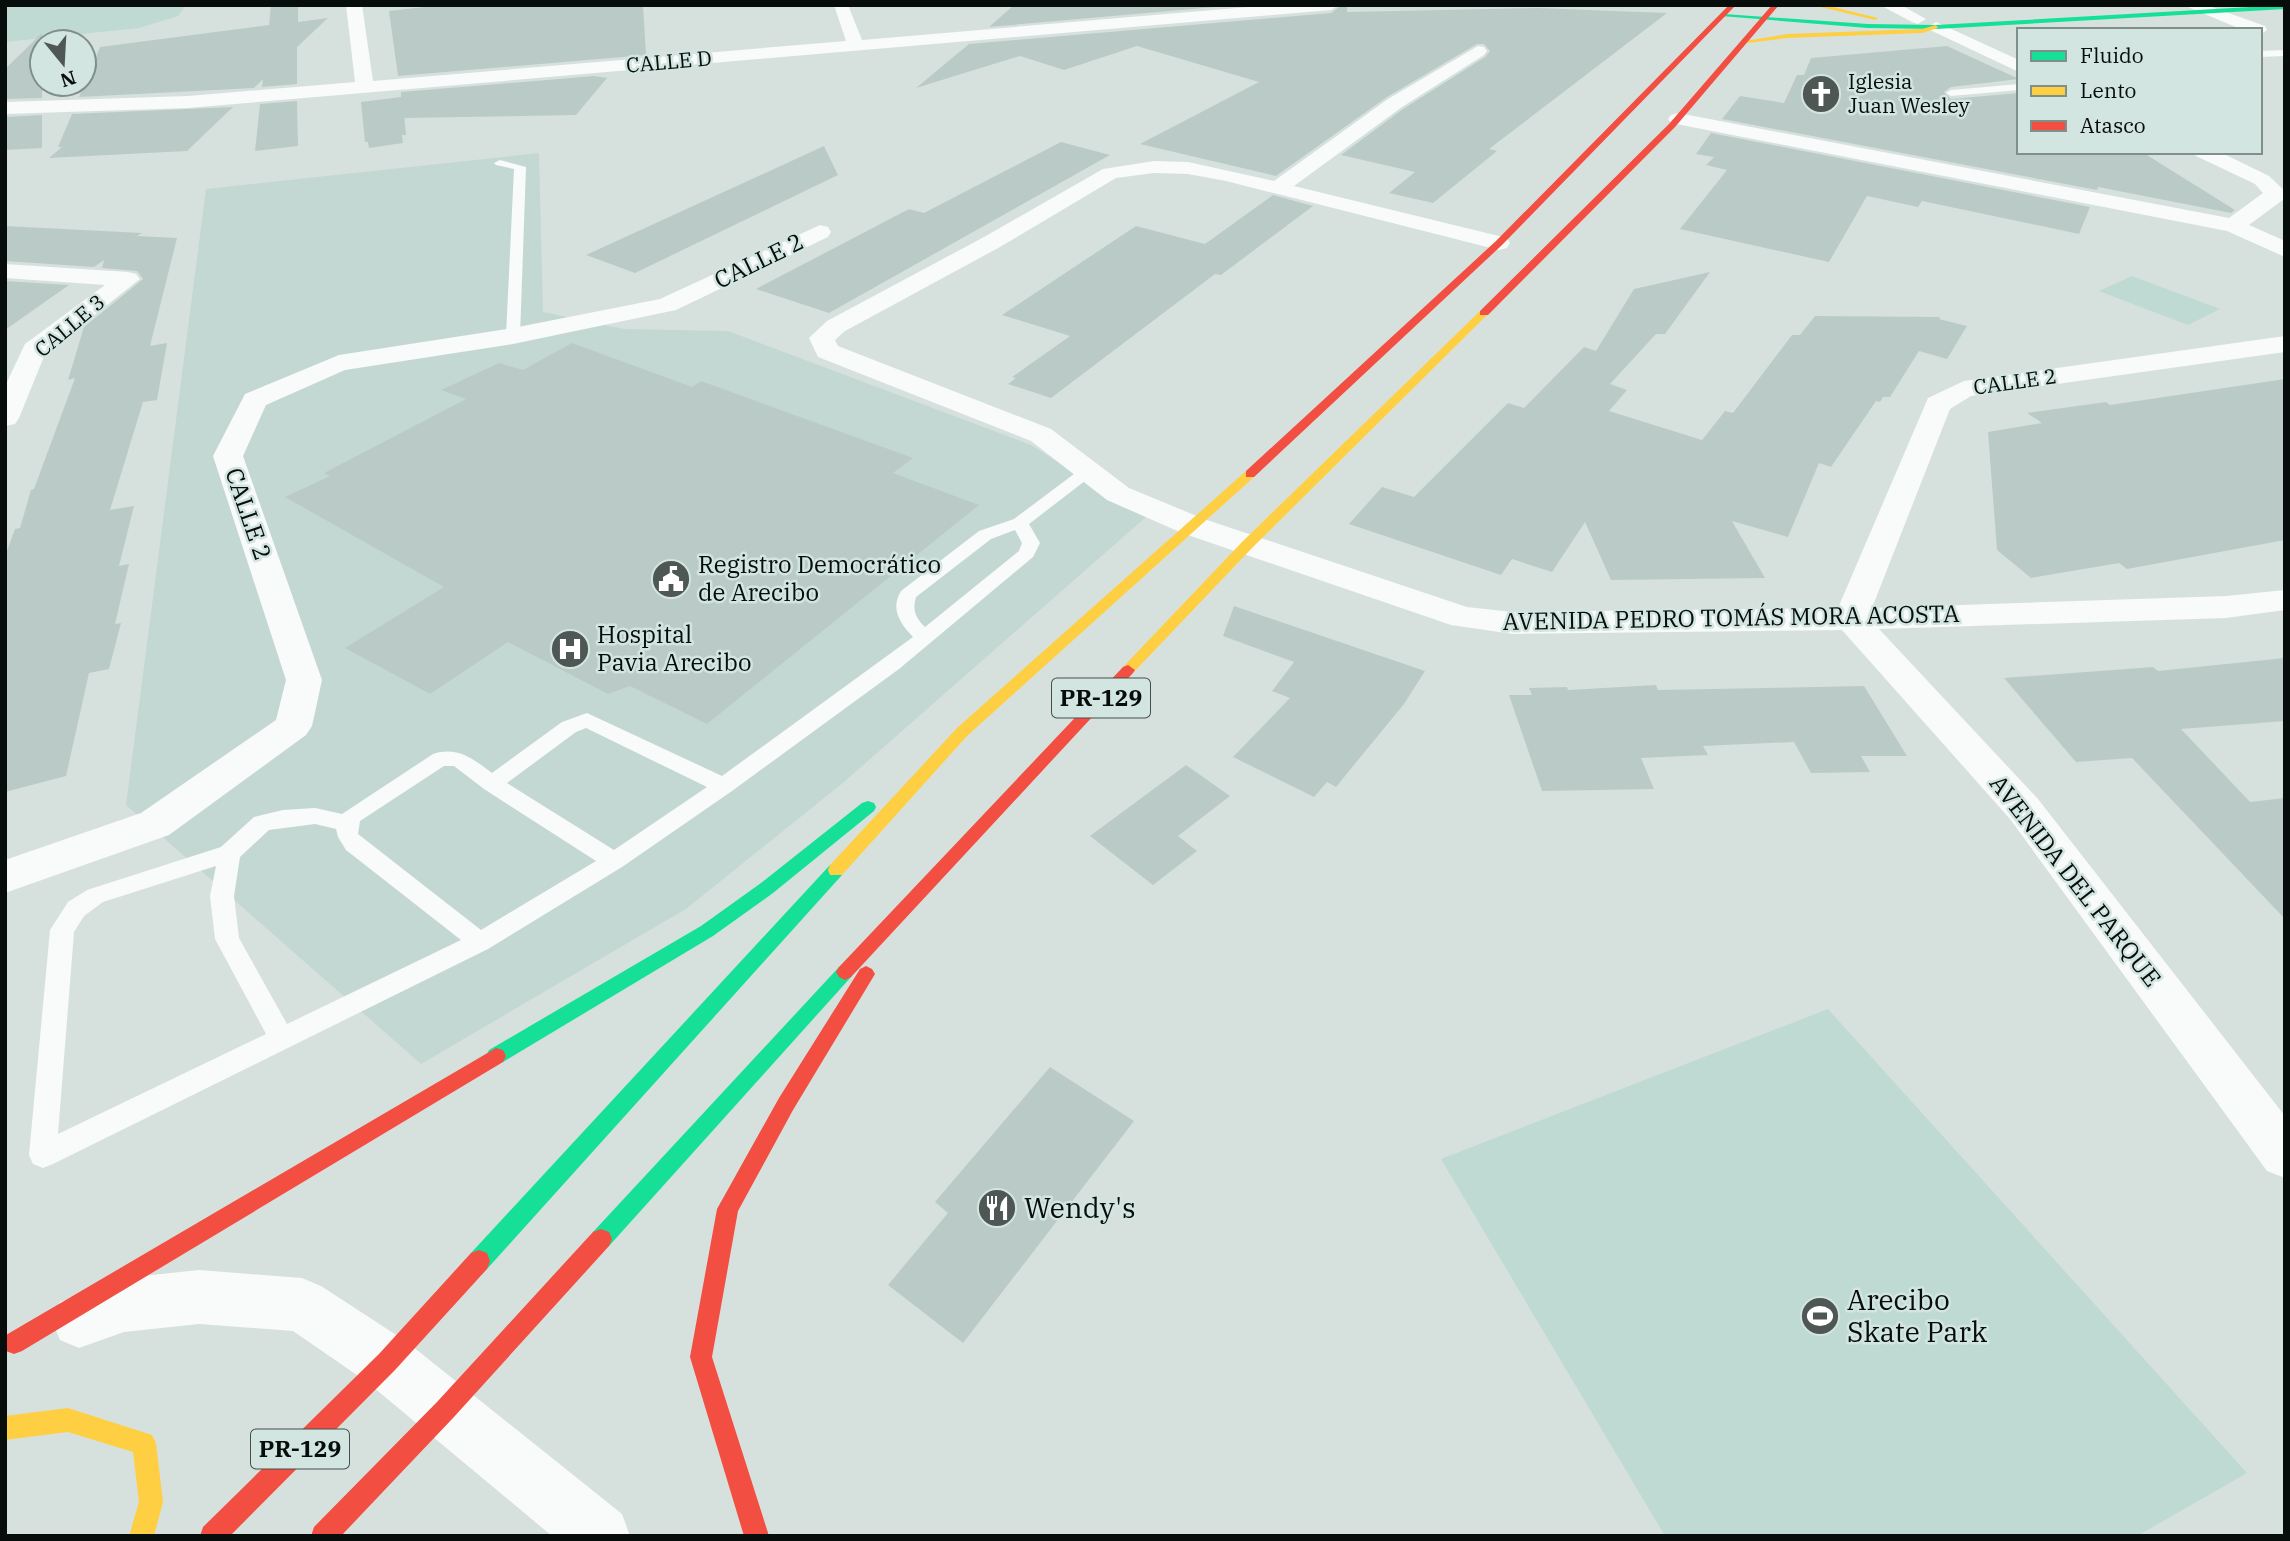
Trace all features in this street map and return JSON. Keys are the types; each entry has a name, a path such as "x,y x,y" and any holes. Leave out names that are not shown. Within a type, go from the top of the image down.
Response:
{"main road":[{"path":"1815,5 1886,12"},
{"path":"1918,19 2158,5"},
{"path":"1729,10 1936,27 2285,7"},
{"name":"PR-129","path":"212,1536 387,1362 962,732 1193,526 1499,243 1729,10"},
{"path":"1772,13 1886,12"},
{"name":"PR-129","path":"323,1536 445,1410 911,899 1247,545 1553,246 1678,119 1772,13"},
{"path":"1748,41 1787,36 1922,31 1936,27"},
{"path":"10,1345 707,931 766,888 962,732"},
{"path":"757,1536 701,1357 728,1209 786,1104 911,899"},
{"path":"5,1427 68,1420 145,1443 151,1502 141,1536"}],"street":[{"path":"354,5 365,88"},
{"name":"CALLE D","path":"5,108 188,102 1331,5"},
{"path":"2191,5 2254,28"},
{"path":"841,6 856,45"},
{"path":"1886,12 1918,19"},
{"path":"932,39 954,22"},
{"path":"1936,27 2017,66"},
{"path":"2262,31 2285,39"},
{"path":"1279,187 1395,103 1478,51"},
{"path":"1678,119 2233,226 2285,250"},
{"path":"2207,154 2262,180 2276,194 2233,226"},
{"name":"AVENIDA PEDRO TOMÁS MORA ACOSTA","path":"1279,187 1188,168 1154,167 1110,173 992,242 836,326 822,338 827,351 1041,435 1118,494 1193,526 1462,617 1513,623 1850,620 2226,607 2285,600"},
{"path":"1279,187 1499,243"},
{"name":"CALLE 2","path":"5,877 155,824 293,726 304,680 228,456 255,400 340,363 513,336 667,305 820,232"},
{"name":"CALLE 3","path":"5,271 128,279 34,350 5,418"},
{"name":"CALLE 2","path":"1850,620 1938,404 1964,389 2285,344"},
{"name":"AVENIDA DEL PARQUE","path":"1850,620 2024,809 2285,1155"},
{"path":"10,1345 124,1305 199,1297 302,1305 387,1362 600,1536"}],"lane":[{"path":"2262,54 2285,53"},
{"path":"1951,93 2017,87"},
{"path":"500,163 520,167 513,336"},
{"path":"925,637 906,618 903,608 907,595 985,536 1020,523 1088,471"},
{"path":"348,823 315,816 283,818 262,823 229,853 95,897 76,909 62,930 43,1155 480,942 614,861 724,786 892,664 1027,553 1031,543 1020,523"},
{"path":"492,784 569,727 587,720 724,786"},
{"path":"480,942 347,838 348,823 352,816 440,760 458,759 492,784 614,861"},
{"path":"229,853 222,897 227,939 283,1040"}],"shaded area":[{"name":"Hospital Pavia Arecibo","path":"539,153 543,312 624,329 728,331 1031,445 1146,517 844,782 686,909 421,1064 126,805 206,189"}],"green space":[{"path":"5,5 186,5 178,16 139,28 98,32 98,28 28,28 28,40 5,42"},
{"path":"2132,276 2220,309 2188,325 2099,291"},
{"name":"Arecibo Skate Park","path":"1828,1009 2247,1473 2137,1536 1665,1536 1441,1159"}],"building":[{"path":"271,5 298,5 298,22 328,18 297,47 297,84 262,87 263,79 254,88 98,96 100,47 269,25"},
{"path":"442,5 643,5 646,55 398,76 389,11"},
{"path":"1014,5 1238,5 989,27"},
{"path":"1342,5 1347,5 1347,12 1537,8 1667,13 1489,149 1497,151 1433,203 1389,193 1415,172 1341,155 1403,109 1485,57 1490,51 1484,44 1477,44 1387,97 1276,176 1140,144 1259,82 1137,46 1064,70 1020,56 916,88 969,44 1331,13"},
{"path":"1947,46 2017,78 1951,87 1944,92 1951,99 2017,93 2017,154 2145,154 2235,210 2231,213 2098,187 2097,190 1722,119 1740,96 1784,103 1797,75 1804,75 1811,58"},
{"path":"28,47 28,98 42,98 5,99 5,69"},
{"path":"594,76 607,78 576,115 404,118 406,135 402,135 403,143 369,148 368,142 365,142 361,102 401,97 401,92"},
{"path":"297,101 298,146 255,151 260,104"},
{"path":"233,107 187,151 49,158 62,147 58,147 72,114"},
{"path":"42,115 42,148 5,150 5,117"},
{"path":"1711,133 2090,207 2079,234 1922,201 1918,207 1867,196 1829,262 1680,229 1727,170 1706,165 1714,157 1696,154"},
{"path":"1061,142 1110,155 829,313 756,289 909,209 924,213"},
{"path":"824,146 838,175 635,273 586,255"},
{"path":"1273,195 1313,206 1221,275 1215,274 1051,398 1008,384 1016,378 1012,377 1070,336 1002,315 1136,226 1205,244"},
{"path":"5,226 142,233 137,236 177,238 150,346 167,343 157,400 143,402 110,510 134,506 119,566 129,564 115,624 121,623 109,669 89,673 66,776 5,792 5,556 15,529 20,528 31,490 34,489 75,378 68,380 84,327 143,279 137,271 102,268 104,260 94,267 5,261"},
{"path":"1710,272 1665,334 1656,334 1610,384 1627,390 1609,411 1702,440 1725,411 1733,413 1792,335 1800,335 1815,316 1940,317 1939,319 1967,326 1947,359 1919,351 1890,397 1876,401 1831,467 1819,463 1788,537 1732,521 1765,578 1611,580 1585,522 1552,572 1512,559 1501,575 1349,524 1382,487 1414,497 1508,403 1524,408 1584,347 1596,351 1634,289"},
{"path":"5,281 69,285 5,330"},
{"path":"572,343 692,387 701,381 913,458 893,473 979,505 707,724 630,686 608,694 508,642 430,694 345,648 444,587 285,497 330,476 324,473 466,399 441,390 499,363 523,370"},
{"path":"2285,379 2285,540 2127,569 2119,563 2031,578 1997,550 1988,432 2042,423 2027,413 2106,402 2110,405"},
{"path":"1234,606 1425,671 1404,704 1336,787 1327,782 1314,797 1233,757 1290,698 1272,691 1294,662 1223,636"},
{"path":"2285,658 2285,721 2181,729 2250,802 2285,798 2285,919 2132,758 2076,762 2004,678 2153,667 2158,671"},
{"path":"1656,685 1658,690 1864,686 1907,756 1861,756 1870,772 1811,773 1794,742 1703,746 1708,755 1641,758 1654,789 1542,791 1509,695 1532,695 1529,688 1567,687 1568,690"},
{"path":"1186,765 1230,796 1178,836 1197,851 1153,885 1090,836"},
{"name":"Wendy's","path":"1050,1067 1134,1121 963,1343 888,1285 948,1213 935,1202"}],"traffic: fast":[{"path":"1724,16 1868,26 1936,27 2285,7"},
{"path":"496,1056 707,931 767,888 868,807"},
{"path":"479,1261 836,870"},
{"path":"601,1239 845,972"}],"traffic: slow":[{"path":"1815,5 1875,18"},
{"path":"1748,41 1787,36 1922,31 1936,27"},
{"path":"1128,670 1247,545 1484,313"},
{"path":"836,870 962,732 1250,474"},
{"path":"5,1428 68,1420 144,1443 151,1502 141,1536"}],"traffic: jam":[{"path":"1250,474 1499,243 1733,5"},
{"path":"1484,313 1598,202 1672,125 1776,5"},
{"path":"845,972 1128,670"},
{"path":"757,1536 701,1357 728,1209 786,1104 866,974"},
{"path":"14,1343 496,1056"},
{"path":"323,1536 445,1410 601,1239"},
{"path":"212,1536 387,1362 479,1261"}],"place":[{"name":"Iglesia Juan Wesley","path":"1821,94"},
{"name":"Registro Democrático de Arecibo","path":"671,579"},
{"name":"Hospital Pavia Arecibo","path":"570,649"},
{"name":"Wendy's","path":"997,1208"},
{"name":"Arecibo Skate Park","path":"1820,1316"}]}
